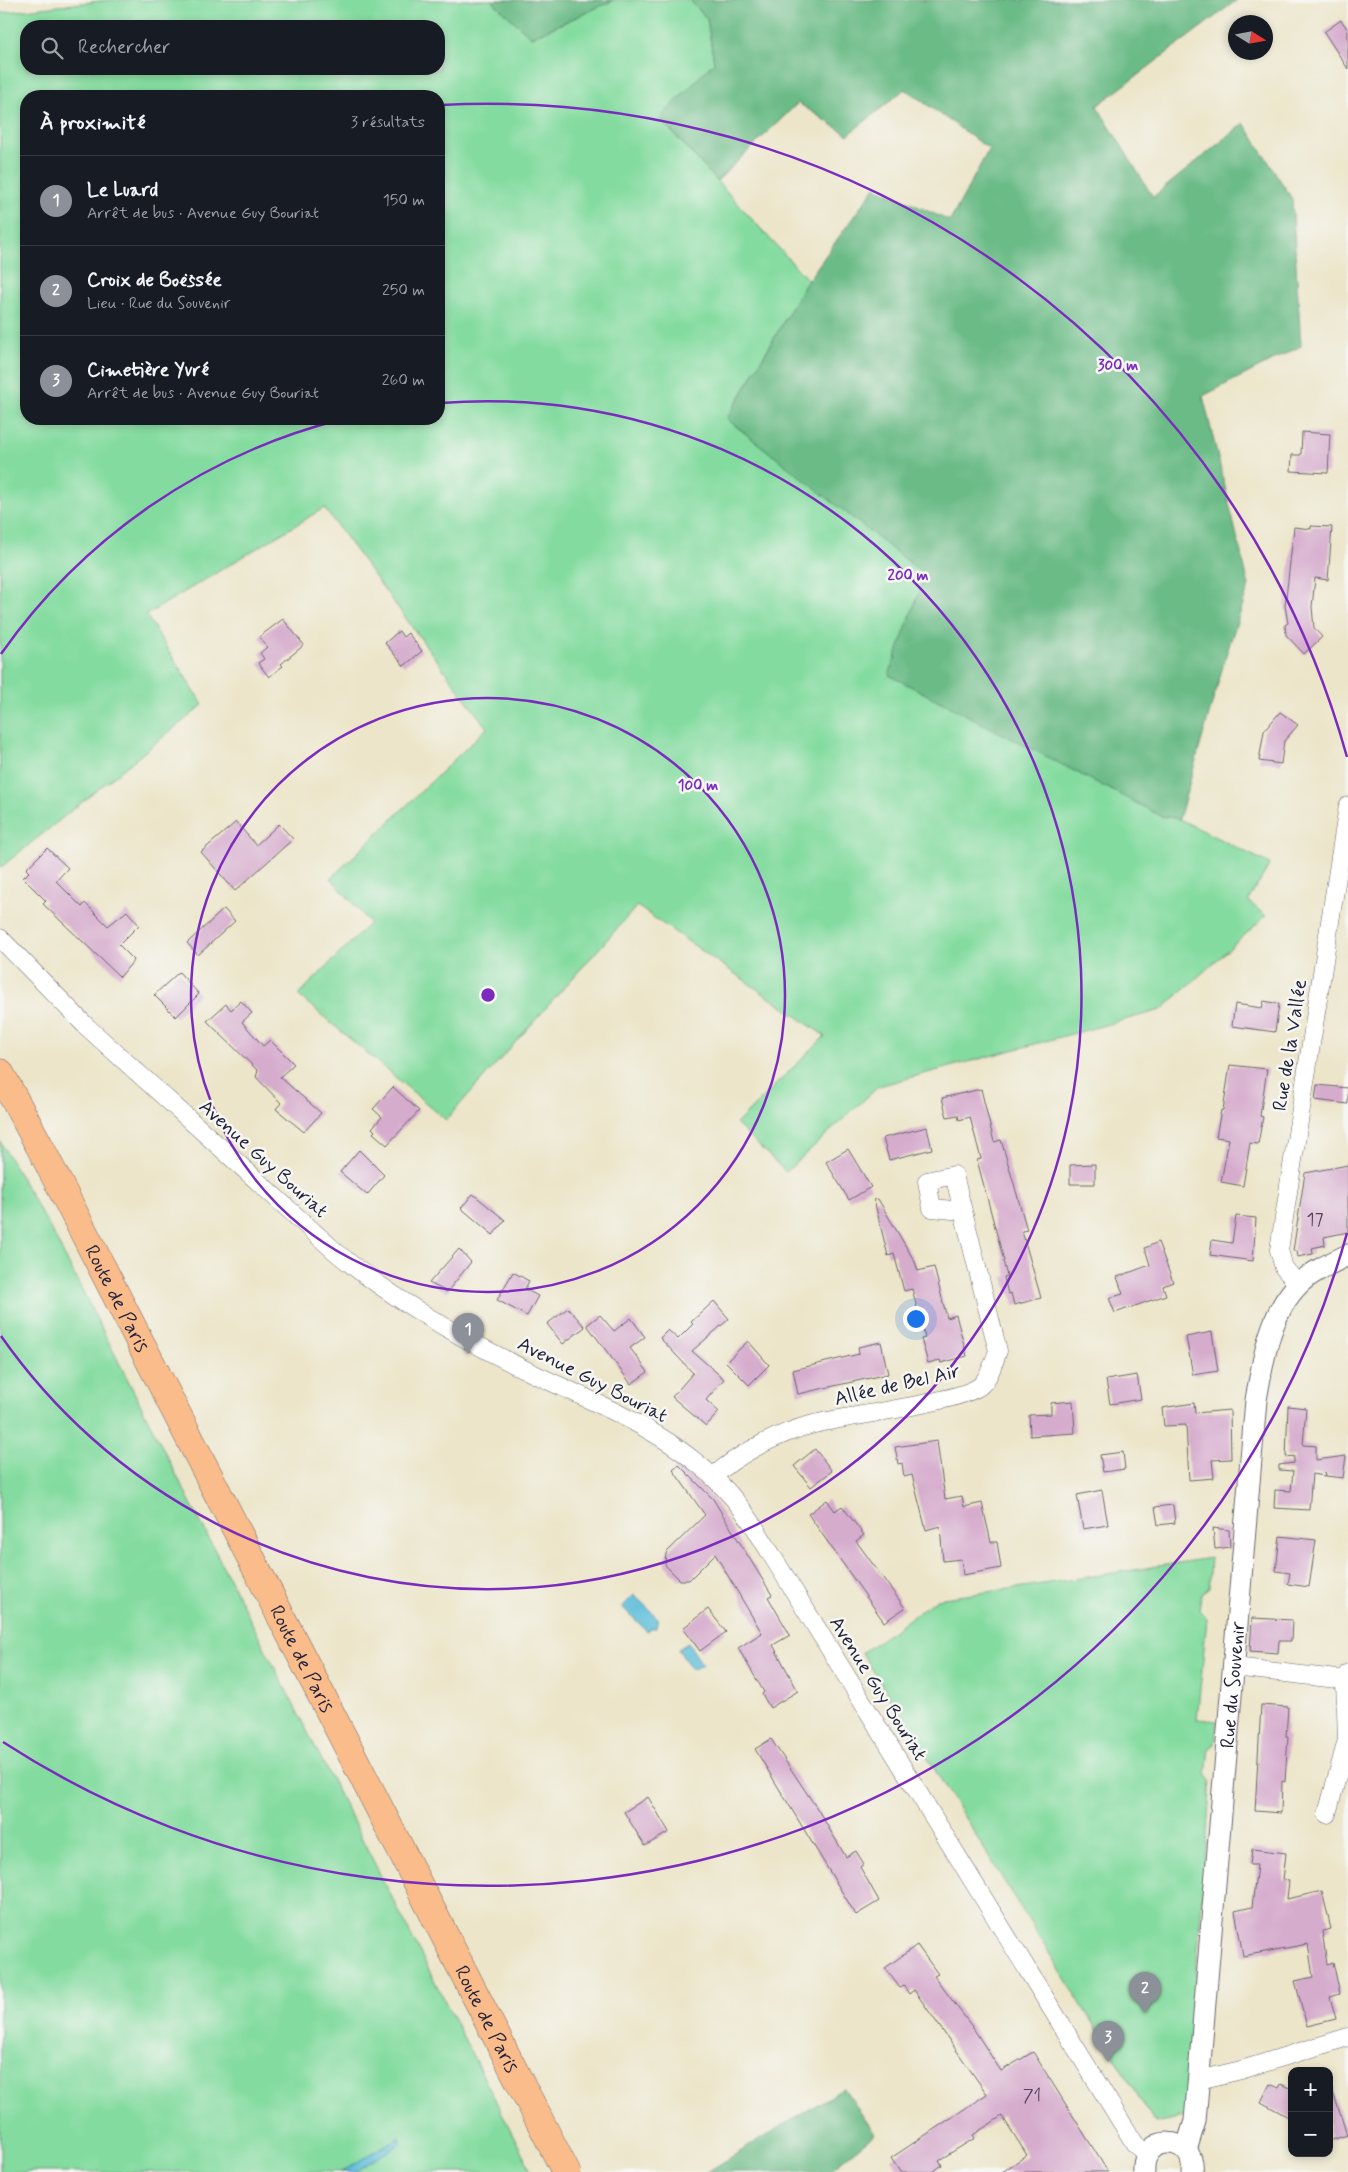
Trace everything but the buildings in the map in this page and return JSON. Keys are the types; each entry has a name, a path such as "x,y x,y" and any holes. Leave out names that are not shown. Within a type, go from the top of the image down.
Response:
{"main road":[{"name":"Route de Paris","path":"0,1052 39,1145"},
{"name":"Route de Paris","path":"0,1073 39,1145 566,2172"}],"street":[{"name":"Rue de la Vallée","path":"1298,1284 1284,1268 1279,1250 1348,806"},
{"name":"Avenue Guy Bouriat","path":"0,938 86,1026 370,1281 403,1302 494,1353 640,1423 681,1450 713,1476 735,1500 752,1523 1146,2164"},
{"name":"Allée de Bel Air","path":"713,1476 721,1469 768,1441 812,1424 955,1397 980,1386 991,1370 998,1350 963,1211"},
{"name":"Rue du Souvenir","path":"1186,2150 1196,2121 1256,1400 1262,1364 1273,1326 1284,1304 1298,1284 1348,1255"},
{"path":"1234,1667 1346,1677 1347,1740 1327,1814"},
{"path":"1199,2080 1348,2037"},
{"path":"1146,2164 1155,2146 1163,2143 1175,2144 1186,2150 1191,2158 1192,2172"}],"green space":[{"path":"108,0 491,0 532,37 614,0 690,0 707,19 714,62 660,119 808,280 727,419 926,575 890,675 1161,815 1179,819 1270,864 1248,901 1266,916 1161,1010 879,1086 786,1172 736,1124 825,1036 637,906 446,1120 298,995 370,923 331,878 487,728 324,508 146,615 203,705 0,868 0,13"},
{"path":"491,0 614,0 531,37"},
{"path":"690,0 1237,0 1097,106 1153,197 1244,123 1292,199 1301,346 1203,396 1249,586 1227,652 1179,819 1161,816 889,675 925,575 727,419 808,280 875,187 950,221 989,149 905,89 848,135 798,103 717,181 660,118 714,62 707,19"},
{"path":"0,1141 55,1237 532,2172 0,2172"},
{"path":"1211,1558 1209,1588 1201,1594 1199,1610 1207,1618 1197,1719 1217,1721 1215,1744 1209,1749 1206,1773 1211,1780 1185,2117 1155,2123 862,1653 937,1599"},
{"path":"844,2088 875,2134 828,2172 707,2172"}],"water":[{"path":"634,1595 658,1618 656,1628 650,1628 647,1631 622,1607"},
{"path":"688,1643 702,1664 692,1670 678,1649"},
{"path":"399,2137 400,2144 354,2172 341,2172"}],"place":[{"name":"Le Luard","path":"468,1354"},
{"name":"Croix de Boëssée","path":"1145,2013"},
{"name":"Cimetière Yvré","path":"1108,2062"}]}
